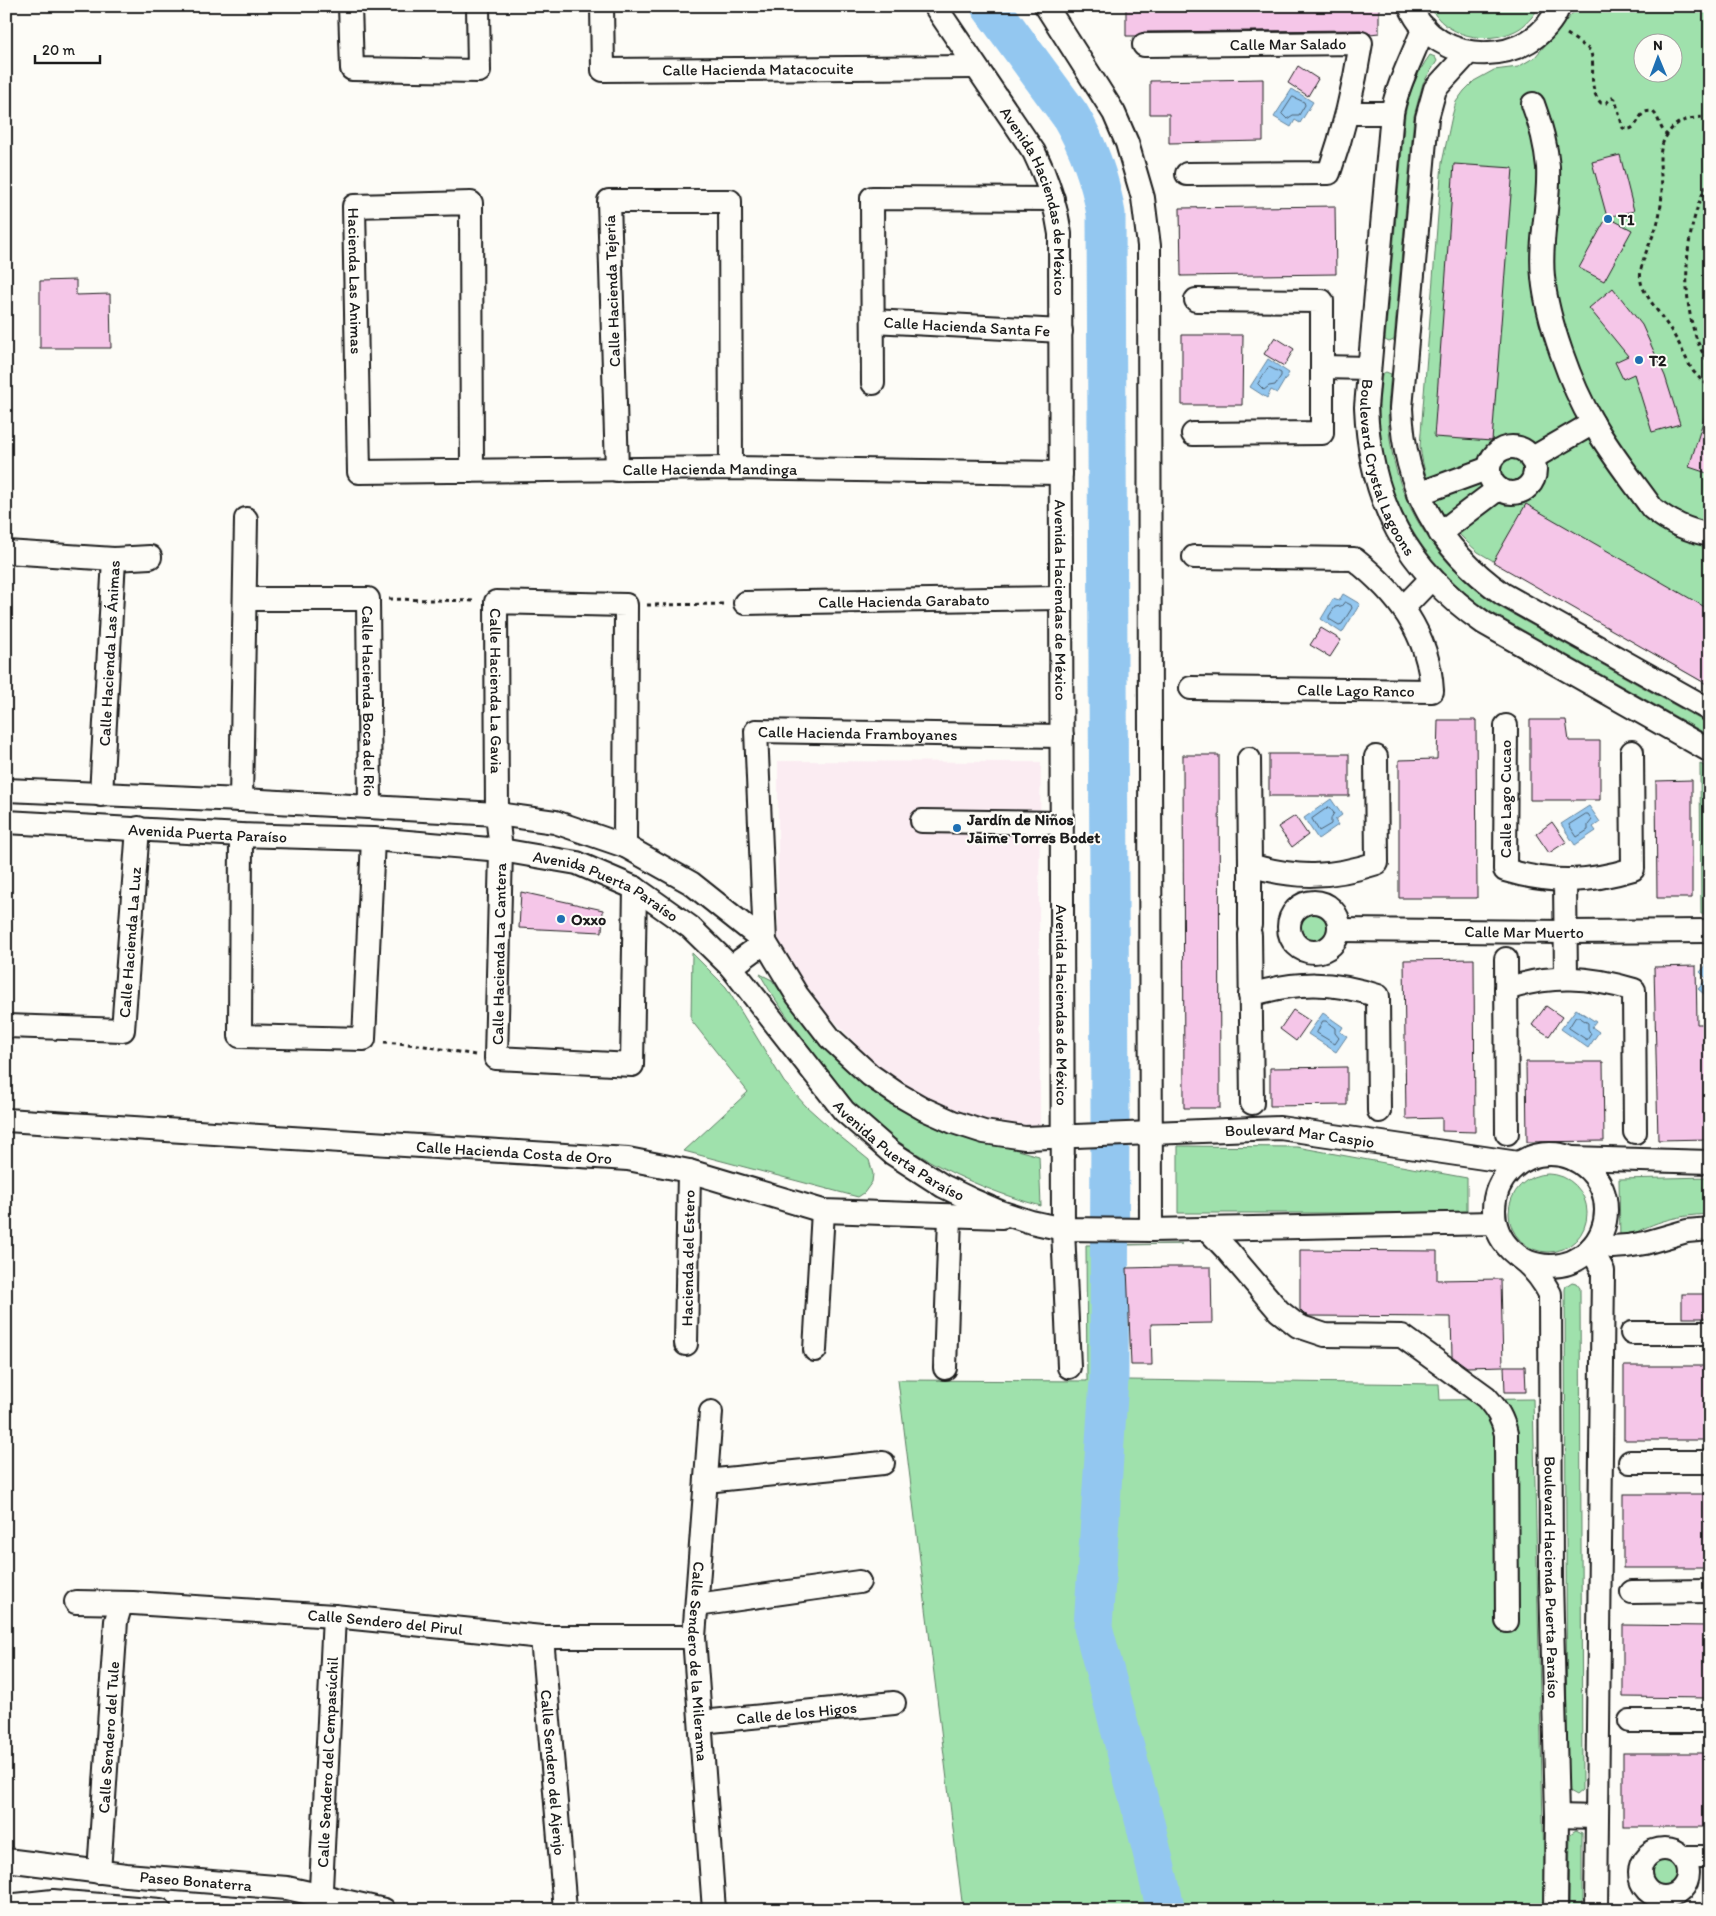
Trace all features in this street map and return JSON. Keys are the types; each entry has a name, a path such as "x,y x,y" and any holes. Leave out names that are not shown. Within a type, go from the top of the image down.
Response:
{"street":[{"path":"350,6 352,69 479,71 478,6"},
{"name":"Calle Hacienda Matacocuite","path":"602,6 603,70 975,67"},
{"name":"Avenida Haciendas de México","path":"935,6 1034,152 1045,174 1053,199 1060,243 1062,823 1072,1229 1069,1367"},
{"path":"1046,6 1114,113 1137,175 1147,222 1149,246 1142,1134 1151,1230"},
{"path":"1410,6 1424,27 1444,43 1468,53 1489,54 1510,50 1530,41 1554,14"},
{"name":"Boulevard Crystal Lagoons","path":"1424,27 1413,56 1403,74 1392,113 1366,407 1367,433 1377,484 1397,531 1410,552 1431,579 1463,609 1484,623 1710,751"},
{"name":"Calle Mar Salado","path":"1144,45 1361,43 1348,112 1329,173 1187,174"},
{"name":"Boulevard Crystal Lagoons","path":"1468,53 1435,89 1430,103 1401,408 1402,430 1407,459 1418,494 1440,533 1468,566 1503,594 1710,710"},
{"path":"1533,104 1541,125 1548,168 1541,249 1547,306 1574,383 1593,423 1652,508 1677,525 1710,535"},
{"path":"1348,112 1392,113"},
{"name":"Calle Hacienda Santa Fe","path":"873,383 872,198 1053,199"},
{"name":"Calle Hacienda Tejería","path":"617,470 609,201 730,201 731,468"},
{"name":"Hacienda Las Animas","path":"359,472 354,206 471,203 472,471"},
{"path":"1193,434 1322,434 1322,301 1196,300"},
{"name":"Calle Hacienda Santa Fe","path":"873,321 1061,331"},
{"path":"1322,367 1406,359"},
{"path":"1531,459 1593,423"},
{"path":"1440,533 1494,478 1495,455 1508,448 1522,450 1528,454 1535,467 1534,475 1526,488 1512,493 1494,478"},
{"name":"Calle Hacienda Mandinga","path":"359,472 731,468 1061,473"},
{"path":"1418,494 1494,478"},
{"path":"241,800 246,519"},
{"name":"Calle Hacienda Las Ánimas","path":"6,552 114,559 101,794"},
{"path":"114,559 150,557"},
{"name":"Calle Lago Ranco","path":"1192,688 1432,691 1429,662 1415,627 1403,608 1372,573 1354,558 1194,557"},
{"path":"1403,608 1431,579"},
{"name":"Calle Hacienda Boca del Río","path":"245,599 368,598 370,807"},
{"name":"Calle Hacienda Garabato","path":"745,603 1061,598"},
{"name":"Calle Hacienda La Gavia","path":"501,850 497,814 496,602 626,605"},
{"path":"625,846 626,605"},
{"name":"Calle Lago Cucao","path":"1506,726 1505,870 1544,880 1595,879 1633,869 1632,752"},
{"name":"Calle Hacienda Framboyanes","path":"765,942 756,731 1062,736"},
{"path":"1250,865 1288,874 1310,876 1347,872 1377,863 1376,756"},
{"path":"1249,759 1252,1103"},
{"name":"Avenida Puerta Paraíso","path":"6,790 497,814 556,822 625,846 690,883 765,942 797,995 830,1038 863,1069 896,1093 946,1119 984,1132 1025,1138 1071,1136"},
{"path":"922,821 1062,823"},
{"name":"Avenida Puerta Paraíso","path":"6,822 373,839 501,850 577,863 635,888 690,927 731,967 844,1111 892,1153 943,1186 978,1202 1016,1217 1072,1229"},
{"name":"Calle Hacienda La Luz","path":"6,1026 123,1030 138,828"},
{"path":"241,834 240,1036 364,1039 373,839"},
{"name":"Calle Hacienda La Cantera","path":"496,1058 501,850"},
{"path":"1310,876 1310,903"},
{"path":"1565,881 1566,978"},
{"path":"496,1058 632,1065 635,888"},
{"path":"1318,902 1333,910 1337,918 1339,930 1334,942 1328,948 1312,952 1305,950 1293,941 1289,928 1295,911 1305,904 1318,902"},
{"name":"Calle Mar Muerto","path":"1339,930 1710,931"},
{"path":"731,967 765,942"},
{"path":"1312,952 1312,984"},
{"path":"1506,959 1507,1133"},
{"path":"1506,989 1534,981 1566,978 1596,980 1634,990 1635,1132"},
{"path":"1250,995 1271,989 1312,984 1357,989 1378,996 1379,1111"},
{"name":"Calle Hacienda Costa de Oro","path":"6,1120 628,1159 689,1171 823,1211 1016,1217"},
{"name":"Boulevard Mar Caspio","path":"1071,1136 1280,1128 1518,1163"},
{"path":"1572,1158 1592,1173 1604,1195 1605,1220 1593,1246 1569,1263 1543,1266 1519,1257 1503,1242 1494,1223 1494,1200 1502,1179 1518,1163 1545,1154 1572,1158 1710,1162"},
{"name":"Hacienda del Estero","path":"686,1344 689,1171"},
{"path":"815,1350 823,1211"},
{"path":"945,1368 950,1216"},
{"path":"1072,1229 1151,1230 1494,1223"},
{"path":"1207,1229 1279,1311 1298,1326 1325,1335 1402,1336 1493,1404 1501,1418 1506,1434 1507,1622"},
{"path":"1593,1246 1627,1246 1687,1231 1710,1229"},
{"path":"1593,1246 1603,1271 1596,1910"},
{"name":"Boulevard Hacienda Puerta Paraíso","path":"1519,1257 1537,1273 1550,1294 1551,1579 1557,1816 1556,1910"},
{"path":"1632,1333 1710,1333"},
{"name":"Calle Sendero de la Milerama","path":"711,1412 694,1637 714,1910"},
{"path":"1630,1462 1710,1462"},
{"path":"706,1481 883,1463"},
{"path":"697,1605 859,1582"},
{"path":"1632,1592 1710,1592"},
{"name":"Calle Sendero del Pirul","path":"76,1602 334,1616 542,1636 694,1637"},
{"name":"Calle Sendero del Tule","path":"99,1872 116,1622 121,1604"},
{"name":"Calle Sendero del Cempasúchil","path":"320,1903 334,1616"},
{"name":"Calle Sendero del Ajenjo","path":"542,1636 565,1910"},
{"name":"Calle de los Higos","path":"701,1722 894,1703"},
{"path":"1630,1721 1710,1720"},
{"path":"1557,1816 1596,1816"},
{"path":"1682,1857 1710,1857"},
{"name":"Paseo Bonaterra","path":"6,1860 99,1872 288,1888 320,1903 384,1910"},
{"name":"Paseo Bonaterra","path":"6,1906 53,1901 97,1907 160,1910"}],"path":[{"path":"1554,14 1590,50 1593,63 1591,78 1594,94 1600,103 1606,103 1612,98 1615,99 1623,128 1630,130 1643,114 1650,112 1655,113 1658,117 1659,127 1666,135"},
{"path":"1710,116 1686,119 1678,123 1666,135 1660,158 1662,193 1659,218 1642,264 1641,283 1676,337 1694,373 1710,386"},
{"path":"1710,179 1692,223 1689,242 1688,284 1693,326 1700,346 1710,364"},
{"path":"368,598 496,602"},
{"path":"626,605 745,603"},
{"path":"364,1039 419,1045 496,1058"}],"shaded area":[{"path":"778,761 1041,762 1039,893 1040,1127 971,1118 910,1091 869,1058 827,1013 778,947"}],"green space":[{"path":"1430,6 1540,6 1526,24 1519,29 1504,35 1479,37 1467,35 1445,25"},
{"path":"1577,6 1710,6 1710,686 1478,552 1446,517 1438,505 1427,478 1420,446 1442,163 1452,116 1456,102 1474,81 1494,70 1518,67 1535,57"},
{"path":"1430,55 1435,57 1437,61 1423,83 1414,116 1394,340 1389,342 1385,340 1405,115 1414,84"},
{"path":"1386,372 1391,374 1388,410 1389,431 1393,458 1400,483 1410,508 1438,551 1455,570 1496,605 1710,725 1710,736 1491,612 1466,593 1444,572 1425,549 1409,525 1396,498 1386,470 1381,440 1379,408 1382,374"},
{"path":"1700,764 1710,769 1710,914 1701,914"},
{"path":"1316,911 1326,917 1328,925 1325,934 1317,942 1317,940 1310,940 1305,937 1299,925 1304,915"},
{"path":"692,953 726,987 784,1082 806,1106 869,1160 873,1174 872,1182 864,1193 858,1197 684,1151 748,1092 691,1020"},
{"path":"760,974 772,980 791,1007 831,1055 863,1083 891,1103 909,1112 995,1144 1039,1156 1041,1206 1013,1198 957,1175 930,1161 880,1128 857,1108 832,1081"},
{"path":"1178,1146 1297,1147 1467,1178 1467,1213 1178,1213"},
{"path":"1548,1174 1563,1177 1576,1185 1584,1198 1587,1213 1584,1228 1576,1241 1563,1249 1548,1252 1533,1249 1520,1241 1512,1228 1509,1213 1512,1198 1520,1185 1533,1177"},
{"path":"1710,1177 1710,1214 1684,1216 1663,1221 1642,1229 1620,1241 1619,1179"},
{"path":"1182,1244 1125,1245 1127,1380 1439,1384 1440,1400 1533,1399 1545,1910 963,1910 898,1380 1087,1381 1086,1245"},
{"path":"1572,1282 1576,1283 1580,1288 1582,1790 1576,1795 1567,1790 1565,1289"},
{"path":"1576,1830 1582,1833 1582,1910 1569,1910 1570,1834"},
{"path":"1663,1861 1673,1865 1677,1875 1673,1885 1663,1889 1653,1885 1649,1875 1653,1865"}],"water":[{"path":"1292,89 1313,102 1300,123 1295,120 1291,127 1274,117"},
{"path":"1268,359 1289,373 1277,393 1271,390 1267,398 1250,387"},
{"path":"1343,594 1360,604 1342,633 1321,619 1333,599 1339,601"},
{"path":"1331,799 1342,815 1335,820 1338,825 1318,839 1304,818"},
{"path":"1589,806 1600,822 1593,827 1596,831 1575,845 1561,824"},
{"path":"1710,961 1710,999 1698,989 1707,979 1700,972"},
{"path":"1576,1009 1596,1022 1592,1027 1599,1032 1588,1048 1561,1029"},
{"path":"1323,1013 1343,1027 1340,1032 1347,1036 1336,1052 1308,1034"}],"building":[{"path":"1126,6 1379,6 1379,33 1370,34 1361,30 1144,32 1135,36 1126,36"},
{"path":"1298,66 1318,79 1308,96 1288,83"},
{"path":"1263,79 1263,141 1169,143 1169,114 1150,114 1150,81"},
{"path":"1620,155 1634,211 1607,217 1592,162"},
{"path":"1454,164 1513,168 1492,441 1434,437"},
{"path":"1335,206 1336,274 1181,276 1180,208"},
{"path":"1607,217 1632,230 1604,281 1579,268"},
{"path":"76,280 76,295 110,294 111,348 40,348 40,281"},
{"name":"T2","path":"1613,288 1642,325 1665,376 1680,424 1652,432 1634,374 1623,379 1615,362 1628,356 1589,308"},
{"path":"1182,335 1243,335 1242,405 1182,405"},
{"path":"1275,337 1294,349 1284,366 1264,354"},
{"path":"1706,412 1710,413 1710,474 1689,467"},
{"path":"1526,504 1710,610 1710,686 1493,562"},
{"path":"1321,628 1341,640 1330,657 1310,645"},
{"path":"1438,720 1476,720 1477,898 1399,898 1399,760 1437,759"},
{"path":"1530,720 1566,720 1569,741 1600,741 1600,800 1530,800"},
{"path":"1269,754 1349,754 1349,796 1269,796"},
{"path":"1183,755 1219,755 1220,1108 1184,1108"},
{"path":"1692,780 1692,898 1657,898 1656,781"},
{"path":"1295,816 1308,835 1292,847 1278,827"},
{"path":"1552,822 1566,842 1549,853 1536,834"},
{"name":"Oxxo","path":"521,892 603,910 602,932 519,928"},
{"path":"1474,959 1475,1132 1442,1131 1442,1118 1406,1119 1404,960"},
{"path":"1696,966 1697,1024 1710,1024 1710,1139 1658,1140 1654,967"},
{"path":"1546,1006 1562,1017 1549,1036 1532,1025"},
{"path":"1293,1010 1310,1021 1296,1041 1280,1029"},
{"path":"1526,1062 1603,1062 1604,1141 1527,1142"},
{"path":"1347,1067 1347,1105 1270,1106 1270,1068"},
{"path":"1300,1250 1437,1251 1437,1280 1501,1279 1503,1366 1467,1367 1452,1356 1451,1317 1309,1316 1304,1314 1300,1310"},
{"path":"1211,1267 1212,1323 1151,1324 1152,1365 1131,1365 1127,1268"},
{"path":"1682,1294 1710,1294 1710,1318 1682,1318"},
{"path":"1504,1366 1525,1366 1526,1392 1505,1392"},
{"path":"1624,1366 1710,1366 1710,1440 1624,1440"},
{"path":"1623,1494 1710,1494 1710,1568 1623,1568"},
{"path":"1623,1625 1710,1626 1710,1698 1623,1697"},
{"path":"1623,1753 1710,1753 1710,1827 1623,1827"}],"waterway":[{"path":"990,6 1077,127 1093,163 1101,188 1106,214 1110,1116 1109,1380 1093,1627 1166,1910"}],"place":[{"name":"T1","path":"1608,219"},
{"name":"T2","path":"1639,360"},
{"name":"Jardín de Niños Jaime Torres Bodet","path":"957,828"},
{"name":"Oxxo","path":"561,919"}]}
